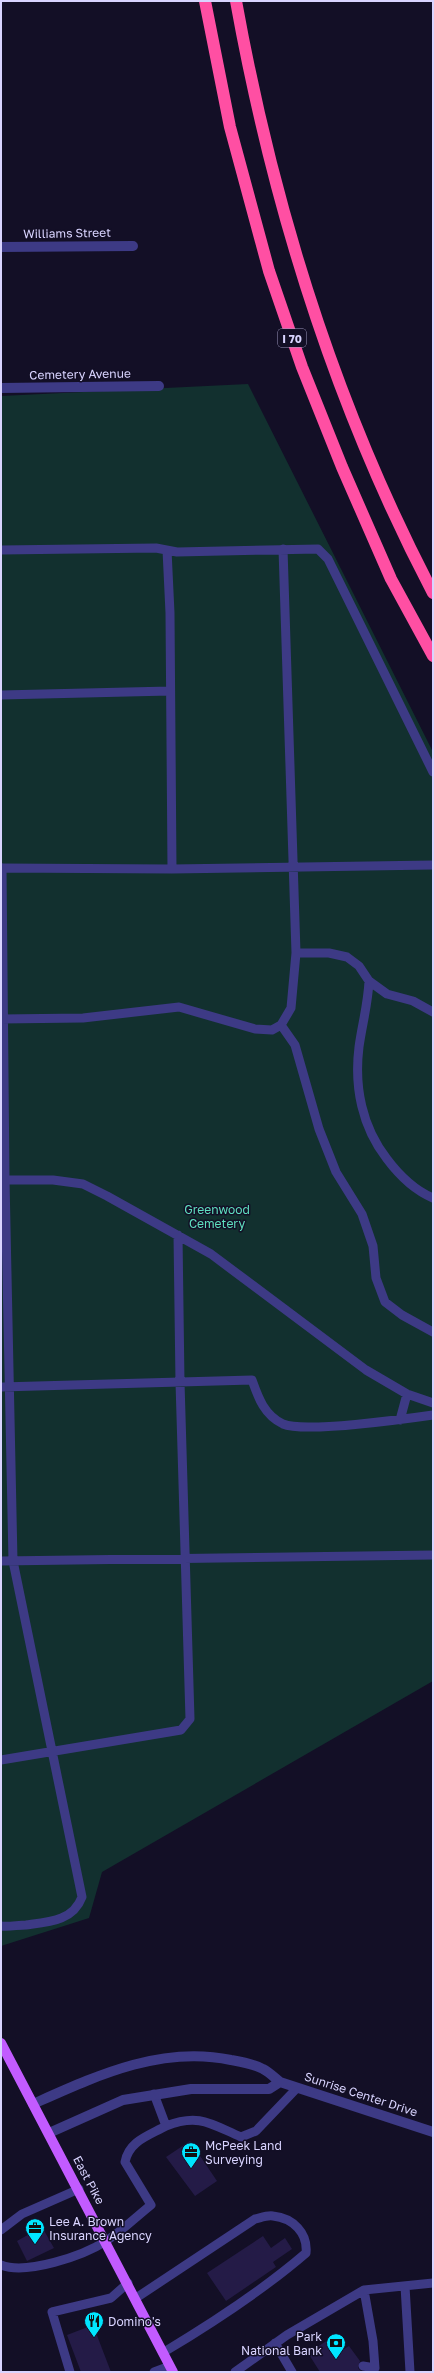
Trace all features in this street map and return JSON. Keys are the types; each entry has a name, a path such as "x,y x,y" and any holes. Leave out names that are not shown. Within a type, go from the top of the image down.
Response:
{"highway":[{"name":"I 70","path":"205,1 232,135 269,271 300,360 342,467 391,579 433,656"},
{"name":"I 70","path":"236,1 246,57 272,171 305,281 333,366 367,452 413,555 433,593"}],"main road":[{"name":"East Pike","path":"1,2043 79,2189 172,2369"}],"street":[{"name":"Williams Street","path":"1,247 133,246"},
{"name":"Cemetery Avenue","path":"1,388 159,386"},
{"name":"Sunrise Center Drive","path":"33,2104 96,2076 149,2060 187,2056 218,2057 243,2062 264,2069 280,2082 433,2132"},
{"path":"49,2133 123,2100 191,2089 269,2089 280,2082"}],"lane":[{"path":"1,550 318,548 328,559 433,772"},
{"path":"2,1019 83,1018 179,1007 255,1029 272,1030 282,1025 291,1008 296,953 292,868 283,549"},
{"path":"167,550 170,613 172,869"},
{"path":"1,695 170,691"},
{"path":"1,1926 59,1920 70,1914 79,1906 82,1897 54,1750 13,1561 5,1386 1,868 172,869 433,865"},
{"path":"296,953 329,953 347,957 359,966 369,981 387,994 413,1001 433,1012"},
{"path":"369,981 368,1003 358,1048 360,1104 367,1127 380,1150 395,1169 410,1184 433,1198"},
{"path":"282,1025 298,1052 319,1129 336,1172 362,1214 373,1246 376,1278 386,1302 402,1315 433,1332"},
{"path":"3,1180 53,1180 83,1184 211,1254 366,1370 407,1394 433,1403"},
{"path":"1,1760 181,1730 190,1719 180,1382 178,1235"},
{"path":"5,1386 252,1380 262,1407 282,1423 300,1427 400,1420 433,1415"},
{"path":"400,1420 407,1394"},
{"path":"1,1561 185,1557 433,1555"},
{"path":"1,2265 21,2269 85,2252 106,2241 151,2205 125,2162 127,2152 131,2146 166,2126 183,2119 203,2121 241,2137 248,2135 256,2131 297,2088"},
{"path":"154,2094 166,2126"},
{"path":"1,2230 22,2214 79,2189"},
{"path":"136,2298 255,2219 272,2215 287,2219 299,2228 307,2242 306,2253 274,2280 227,2313 164,2352"},
{"path":"235,2372 275,2343 364,2290 433,2283"},
{"path":"70,2372 52,2312 112,2298 128,2284"},
{"path":"405,2286 410,2372"},
{"path":"364,2290 373,2341 370,2370"},
{"path":"275,2343 292,2372"},
{"path":"154,2372 172,2369"}],"green space":[{"name":"Greenwood Cemetery","path":"248,384 433,752 433,1681 102,1872 89,1918 1,1946 1,396"}],"building":[{"name":"McPeek Land Surveying","path":"190,2141 217,2181 195,2196 166,2157"},
{"name":"Lee A. Brown Insurance Agency","path":"42,2227 54,2248 27,2261 17,2241"},
{"path":"263,2236 271,2248 285,2238 292,2249 273,2262 276,2267 226,2301 207,2273"},
{"path":"93,2325 111,2372 81,2372 67,2335"},
{"name":"Park National Bank","path":"334,2336 344,2349 349,2346 360,2361 358,2368 362,2372 320,2372 308,2353"}],"place":[{"name":"McPeek Land Surveying","path":"191,2169"},
{"name":"Lee A. Brown Insurance Agency","path":"35,2245"},
{"name":"Domino's","path":"94,2338"},
{"name":"Park National Bank","path":"336,2360"}]}
